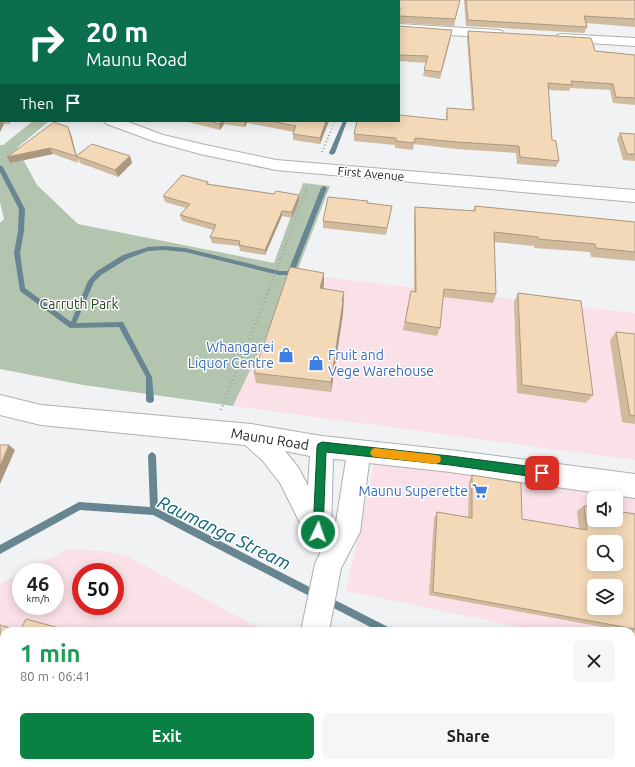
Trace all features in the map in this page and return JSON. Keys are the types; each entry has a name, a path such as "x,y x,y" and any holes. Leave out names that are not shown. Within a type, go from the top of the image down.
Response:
{"street":[{"path":"400,28 507,34"},
{"path":"553,37 635,42"},
{"name":"First Avenue","path":"115,122 158,138 200,149 276,165 635,196"},
{"name":"Maunu Road","path":"0,405 41,415 251,434 322,447 450,461 635,486"},
{"path":"251,434 289,474 318,532 328,564"},
{"path":"318,532 322,447"},
{"path":"316,627 328,564 347,532 359,451"}],"path":[{"path":"322,152 335,122"},
{"path":"213,430 272,282 310,181"}],"shaded area":[{"path":"296,274 635,313 635,460 233,406"},
{"path":"376,453 635,490 635,627 520,627 346,591"},
{"path":"68,549 102,551 127,556 257,627 0,627 0,584 12,578 12,615 64,615 64,563 41,563"}],"green space":[{"name":"Carruth Park","path":"32,122 48,122 17,148 37,185 78,224 274,263 303,183 330,186 296,274 233,406 83,385 0,369 0,223 4,219 0,202 0,145 3,145"}],"building":[{"path":"400,0 460,0 455,19 400,16"},
{"path":"466,0 635,0 635,19 584,16 587,27 468,20"},
{"path":"400,26 452,30 441,72 424,70 428,56 400,55"},
{"path":"468,31 591,38 595,51 635,55 635,98 616,97 613,84 571,81 572,85 548,83 552,140 556,141 559,161 520,157 519,146 415,138 414,143 396,141 396,138 354,134 357,122 400,122 400,115 447,120 447,108 474,110"},
{"path":"54,122 68,127 76,156 50,148 7,157"},
{"path":"275,122 326,122 320,138 293,134 296,126"},
{"path":"620,133 635,134 635,154 627,154"},
{"path":"92,144 130,156 115,170 76,156"},
{"path":"182,175 208,182 206,184 274,194 276,191 299,195 292,212 282,211 265,250 239,245 240,241 210,237 216,225 180,215 190,204 163,196"},
{"path":"328,197 368,201 367,203 392,206 387,228 323,221"},
{"path":"475,206 635,222 635,252 596,248 595,244 538,239 538,237 494,232 496,294 444,289 440,328 405,322 411,291 416,292 415,207 475,211"},
{"path":"290,267 324,273 320,288 344,292 331,382 254,373"},
{"path":"518,293 581,301 593,395 522,385"},
{"path":"616,332 635,334 635,416 630,415"},
{"path":"0,445 9,445 0,466"},
{"path":"472,475 521,483 522,519 587,530 584,506 587,506 587,527 623,527 623,512 635,514 635,627 624,627 433,592 437,512 472,518"},
{"path":"26,619 55,627 22,627"}],"waterway":[{"path":"332,153 345,122"},
{"path":"0,167 22,209 21,231 17,253 22,289 72,326"},
{"path":"72,326 91,281 99,273 125,257 148,249 163,248 185,250 279,273 289,273 292,270 324,188"},
{"path":"72,326 121,324 149,377 150,400"},
{"path":"152,456 154,511"},
{"name":"Raumanga Stream","path":"0,550 79,506 154,511"},
{"name":"Raumanga Stream","path":"154,511 318,596"},
{"name":"Raumanga Stream","path":"327,600 379,627"}],"slow traffic":[{"path":"375,453 436,459"}],"place":[{"name":"Whangarei Liquor Centre","path":"286,355"},
{"name":"Fruit and Vege Warehouse","path":"316,363"},
{"name":"Maunu Superette","path":"480,491"}],"route":[{"path":"318,532 322,447 542,473"}]}
